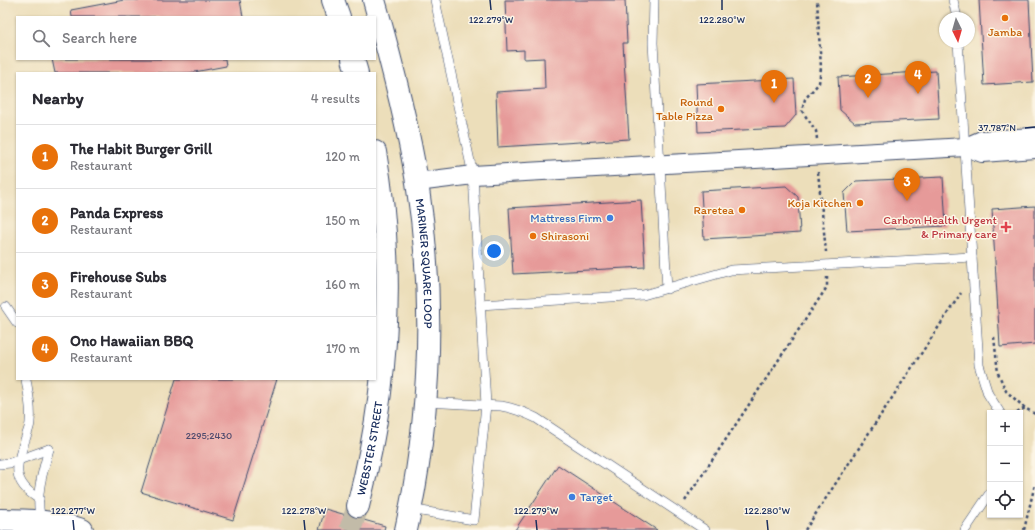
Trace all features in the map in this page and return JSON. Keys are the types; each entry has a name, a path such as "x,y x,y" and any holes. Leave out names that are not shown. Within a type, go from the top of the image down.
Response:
{"street":[{"path":"333,0 339,16"},
{"name":"MARINER SQUARE LOOP","path":"376,1 402,106 417,182 425,250 427,287 427,363 425,402 418,464 406,530"},
{"path":"353,60 357,72"},
{"path":"417,182 473,175 966,147 982,140 1035,137"},
{"path":"966,147 982,153 1035,149"},
{"name":"WEBSTER STREET","path":"358,506 375,428 382,374 386,322 387,298 385,242 376,160"},
{"path":"0,520 54,523 82,530"}],"lane":[{"path":"410,509 474,520 486,406 473,175 435,0"},
{"path":"654,0 653,43 667,289"},
{"path":"953,0 956,12"},
{"path":"958,48 979,365 988,394 998,410"},
{"path":"480,305 643,295 731,270 972,257"},
{"path":"6,307 16,322"},
{"path":"26,380 30,402 30,424 18,460 18,479 27,491 39,498"},
{"path":"425,402 513,408 536,418 705,530"},
{"path":"0,464 18,460 49,449 39,487 39,510 41,522"},
{"path":"965,530 987,497"}],"path":[{"path":"805,530 962,292 974,290"},
{"path":"994,337 998,373 1006,391 1025,408 1035,414"},
{"path":"1024,530 1035,484"}],"building":[{"path":"124,0 240,0 243,16 72,16 71,10"},
{"path":"505,0 625,0 627,43 623,43 629,139 498,147 496,92 545,89 544,58 524,59 524,50 507,51"},
{"path":"979,0 1029,0 1033,82 984,85"},
{"path":"52,60 225,60 226,66 194,72 55,72"},
{"path":"936,71 939,119 855,123 840,110 838,77"},
{"path":"794,79 796,115 785,128 698,132 696,84"},
{"path":"943,177 946,226 847,231 844,193 856,181"},
{"path":"786,186 798,197 800,233 704,239 701,191"},
{"path":"641,200 645,267 513,274 509,208"},
{"path":"1035,206 1035,344 1000,347 992,209"},
{"path":"176,380 277,380 233,520 141,492"},
{"name":"Target","path":"558,465 657,530 515,530"},
{"path":"325,509 385,526 384,530 319,530"}],"tunnel":[{"path":"350,530 358,506"}],"place":[{"name":"Jamba","path":"1005,18"},
{"name":"Ono Hawaiian BBQ","path":"918,94"},
{"name":"Panda Express","path":"868,98"},
{"name":"The Habit Burger Grill","path":"774,103"},
{"name":"Round Table Pizza","path":"721,109"},
{"name":"Firehouse Subs","path":"907,201"},
{"name":"Koja Kitchen","path":"860,203"},
{"name":"Raretea","path":"742,210"},
{"name":"Mattress Firm","path":"610,218"},
{"name":"Carbon Health Urgent & Primary care","path":"1006,227"},
{"name":"Shirasoni","path":"533,236"},
{"name":"Target","path":"572,497"}]}
